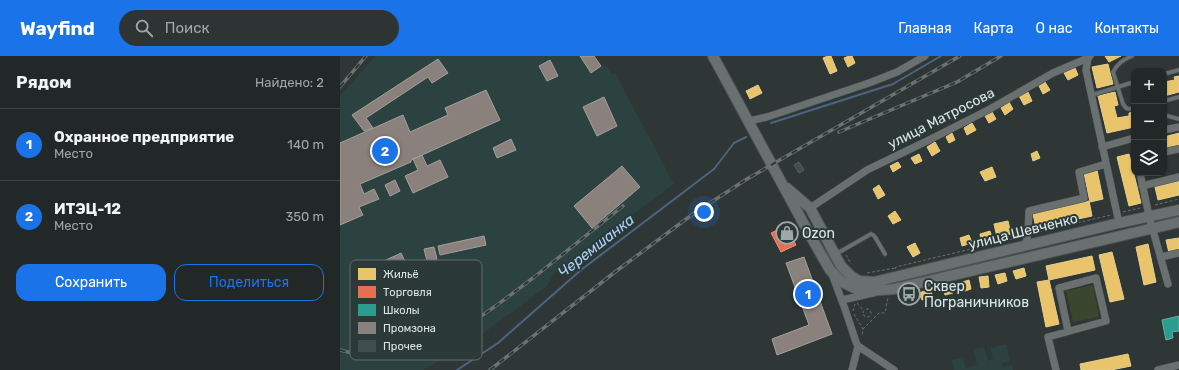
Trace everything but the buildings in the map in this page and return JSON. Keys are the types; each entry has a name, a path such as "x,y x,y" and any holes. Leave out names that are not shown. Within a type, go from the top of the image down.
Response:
{"main road":[{"name":"улица Шевченко","path":"713,56 830,270 842,282 856,289 892,292 1179,222"},
{"path":"782,184 810,208 839,252 841,266 851,276 859,281 874,282"},
{"name":"улица Шевченко","path":"874,282 1027,240 1118,218 1148,211 1179,210"}],"street":[{"path":"750,123 869,83 897,72 925,56"},
{"path":"1089,57 1086,70 1118,218"},
{"name":"улица Матросова","path":"810,208 867,170 931,139 1053,74 1089,57"},
{"path":"1167,129 1179,127"},
{"path":"1102,147 1131,139"},
{"path":"1167,151 1179,149"},
{"path":"1027,240 1029,211 1084,198 1079,172 1106,164"},
{"path":"1140,176 1152,228 1168,284"},
{"path":"1142,186 1179,177"},
{"path":"1161,257 1179,253"},
{"path":"830,270 858,346 894,370"},
{"path":"1056,370 1048,337 1106,321 1096,278 1060,288 1068,331"},
{"path":"842,300 874,282"},
{"path":"842,300 892,292"},
{"path":"852,370 858,346"},
{"path":"1158,370 1179,365"}],"lane":[{"path":"1131,109 1125,108 1123,104 1113,72 1116,65 1132,56"},
{"path":"1167,73 1179,70"},
{"path":"1092,95 1131,83"},
{"path":"1167,100 1179,97"},
{"path":"1167,116 1179,119"},
{"path":"839,252 871,234 875,237 884,254"}],"path":[{"path":"1027,240 1148,211 1179,199"},
{"path":"839,252 852,267"},
{"path":"862,274 896,268"},
{"path":"858,346 864,329 879,313 884,313 886,310 886,306 892,292"},
{"path":"860,301 857,302 853,312 864,329"},
{"path":"857,302 864,310 862,312 864,316 870,316"},
{"path":"864,310 870,310 870,316 873,320"}],"shaded area":[{"path":"375,56 594,56 601,66 607,66 611,74 615,73 674,184 554,274 547,286 482,334 482,260 350,260 350,360 441,360 423,370 340,370 340,96"},
{"path":"1006,344 1010,361 1002,363 1003,367 1012,365 1013,370 954,370 951,360 963,357 966,368 977,365 974,350 984,347 988,361 993,359 990,348"}],"green space":[{"path":"1093,285 1099,317 1073,322 1066,291"}],"waterway":[{"name":"Черемшанка","path":"771,123 893,84 941,56"},
{"name":"Черемшанка","path":"482,354 498,343 581,270 714,169 734,143 746,137"},
{"name":"Черемшанка","path":"457,370 472,360"}],"railway":[{"path":"340,87 366,56"},
{"path":"490,370 615,272 693,214 747,179 960,56"},
{"path":"839,132 957,82 1001,56"},
{"path":"482,316 533,278 623,206"},
{"path":"340,350 350,352"}],"place":[{"name":"ИТЭЦ-12","path":"385,151"},
{"name":"Ozon","path":"787,233"},
{"name":"Охранное предприятие","path":"808,294"},
{"name":"Сквер Пограничников","path":"909,294"}]}
